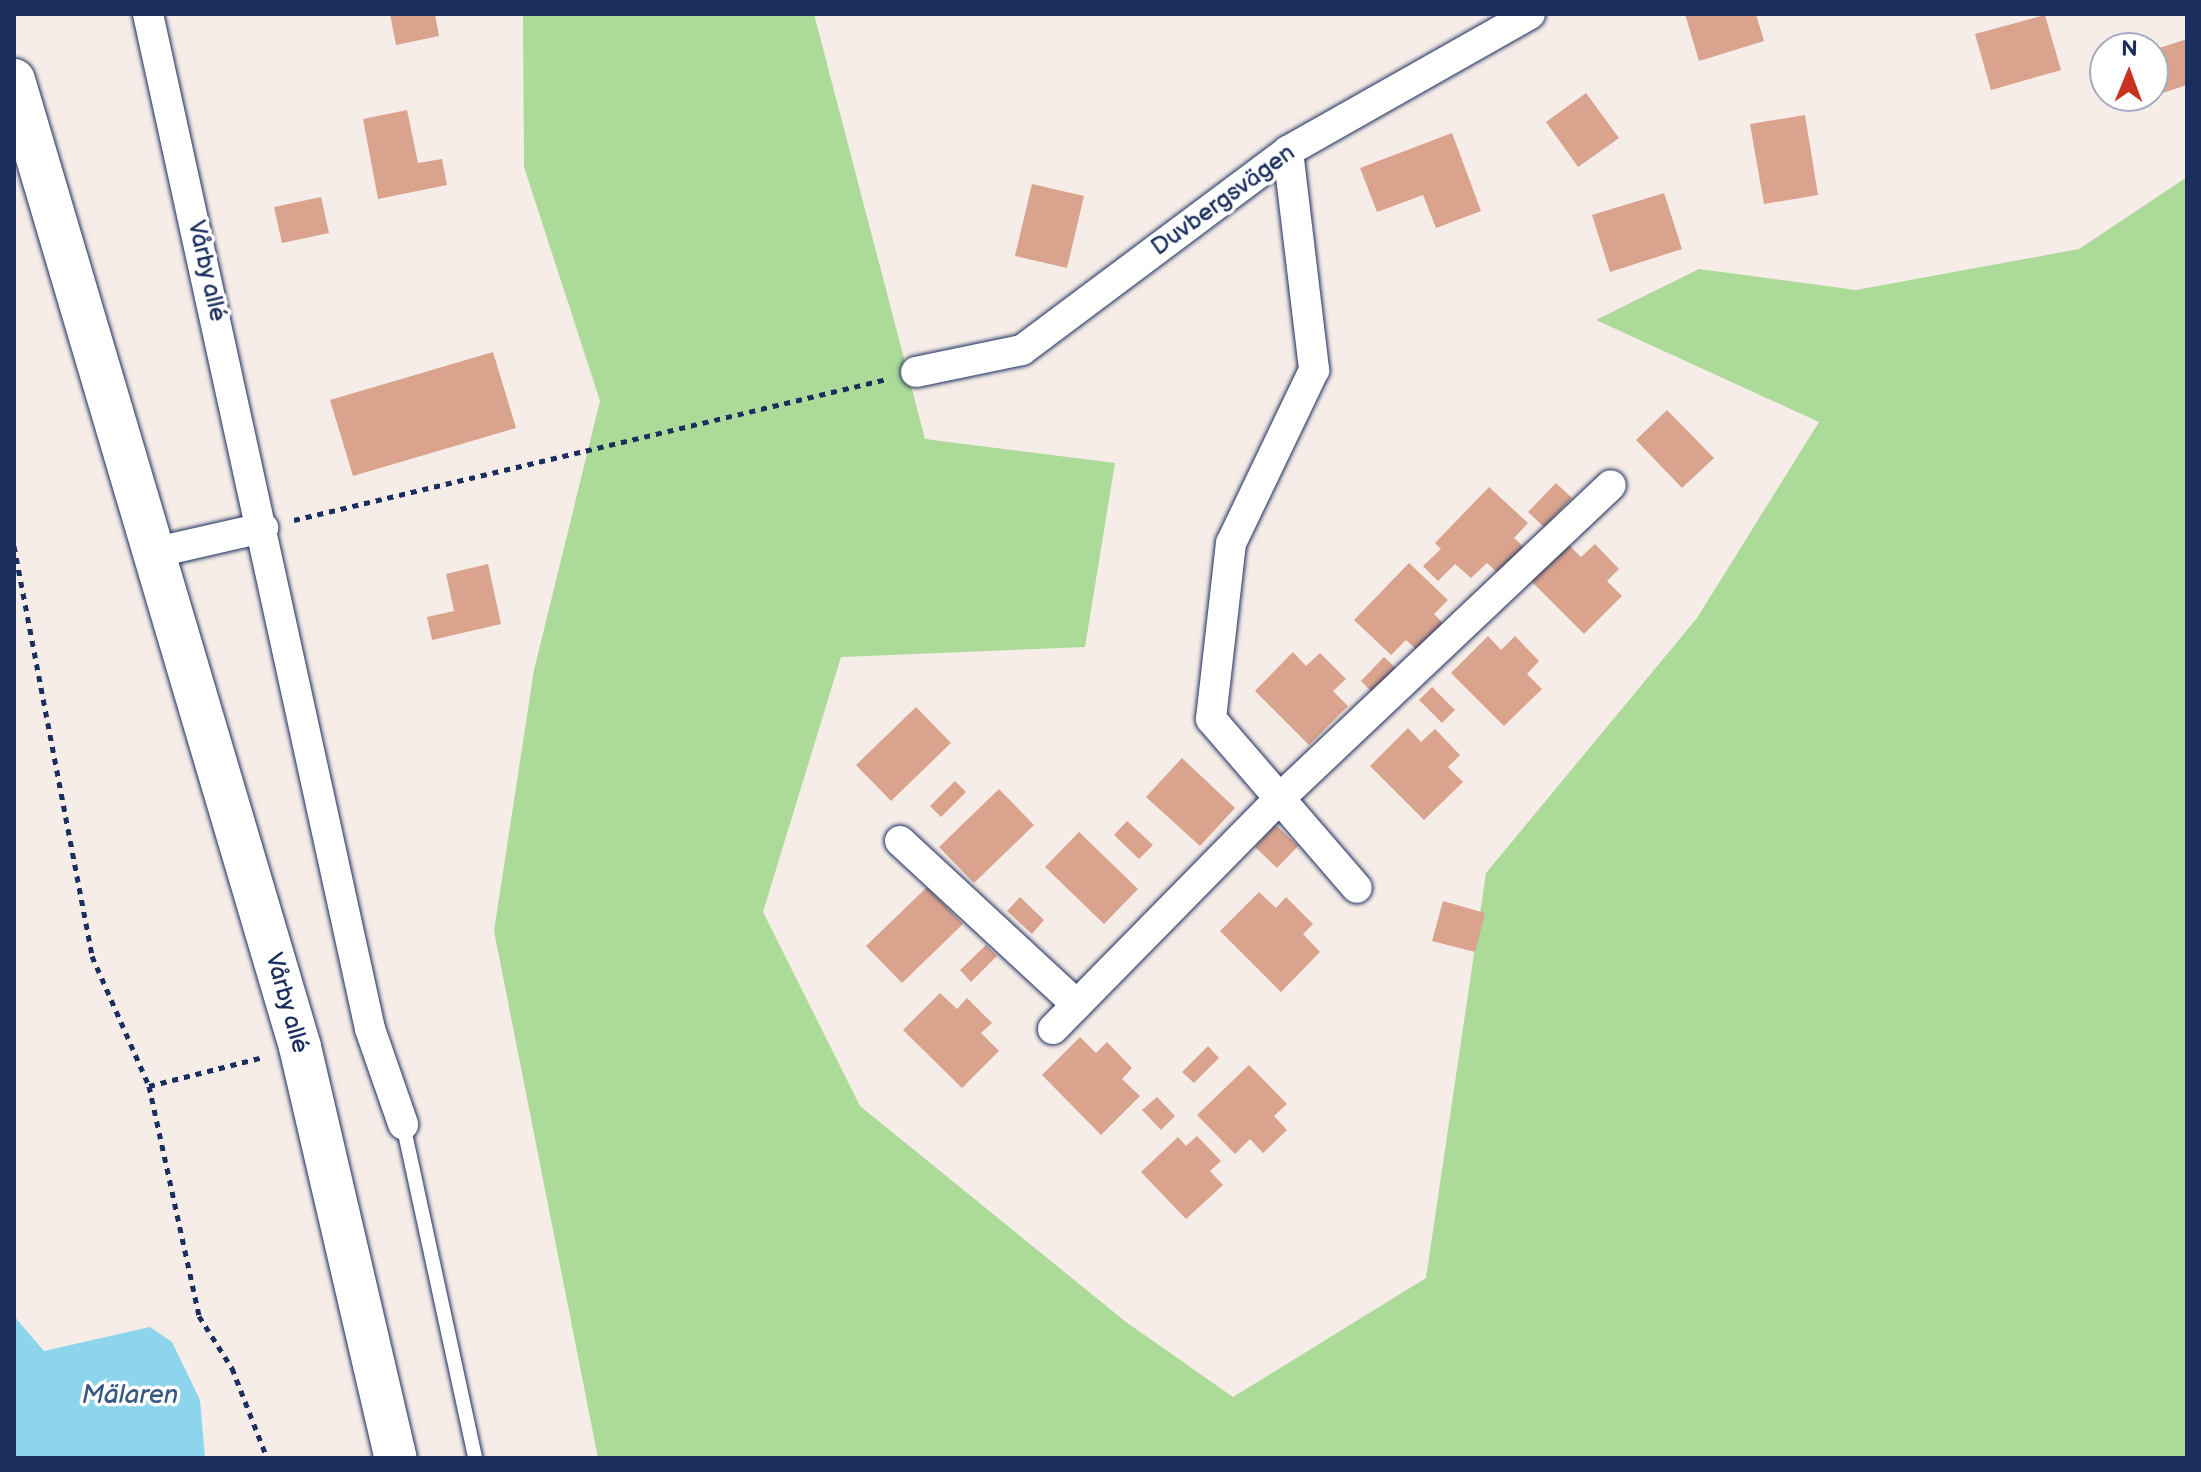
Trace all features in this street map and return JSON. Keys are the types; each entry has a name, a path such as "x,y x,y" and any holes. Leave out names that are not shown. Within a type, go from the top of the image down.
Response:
{"street":[{"name":"Vårby allé","path":"148,14 263,528 370,1029 403,1124"},
{"name":"Duvbergsvägen","path":"916,372 1022,350 1288,151 1530,14"},
{"name":"Vårby allé","path":"14,80 157,552 300,1047 396,1458"},
{"path":"1288,151 1314,370 1231,543 1211,719 1357,888"},
{"path":"1053,1029 1278,800 1611,485"},
{"path":"157,552 263,528"},
{"path":"900,841 1077,1005"}],"lane":[{"path":"403,1124 475,1458"}],"path":[{"path":"263,528 916,372"},
{"path":"14,546 92,956 149,1086 199,1316 232,1368 267,1458"}],"green space":[{"path":"523,14 814,14 925,439 1115,463 1085,647 841,657 763,912 860,1106 1126,1322 1233,1397 1426,1278 1486,873 1697,618 1819,422 1596,320 1699,269 1856,290 2079,249 2187,177 2187,1458 598,1458 494,931 534,670 600,401 524,167"}],"water":[{"name":"Mälaren","path":"14,1316 44,1351 150,1327 172,1342 200,1400 205,1458 14,1458"}],"building":[{"path":"390,14 435,14 439,36 396,45"},
{"path":"1685,14 1756,14 1764,41 1699,61"},
{"path":"2045,15 2061,70 1991,90 1975,34"},
{"path":"2187,39 2187,85 2169,91 2169,45"},
{"path":"1586,93 1619,138 1578,167 1546,122"},
{"path":"407,110 418,163 442,159 447,185 378,199 363,119"},
{"path":"1805,115 1818,195 1764,204 1750,124"},
{"path":"1452,133 1481,211 1436,228 1423,195 1377,212 1360,168"},
{"path":"1032,184 1084,196 1067,268 1015,256"},
{"path":"1664,193 1682,249 1610,272 1592,215"},
{"path":"321,197 329,233 282,243 274,207"},
{"path":"493,352 516,428 353,476 330,400"},
{"path":"1667,410 1714,458 1682,488 1636,440"},
{"path":"1556,483 1572,498 1544,527 1528,512"},
{"path":"1489,487 1528,523 1514,538 1526,549 1500,575 1487,563 1471,578 1455,564 1438,581 1423,566 1441,549 1435,543"},
{"path":"1568,544 1581,557 1595,544 1619,569 1607,581 1622,596 1584,634 1531,581"},
{"path":"1409,563 1448,600 1434,614 1445,625 1419,652 1406,640 1391,655 1354,620"},
{"path":"488,564 501,624 432,640 427,617 454,611 446,574"},
{"path":"1488,636 1501,650 1515,636 1539,661 1527,674 1542,689 1504,726 1451,673"},
{"path":"1293,652 1306,666 1320,653 1346,679 1333,691 1348,706 1309,745 1255,691"},
{"path":"1384,657 1397,669 1373,693 1361,681"},
{"path":"1432,687 1455,710 1442,723 1419,700"},
{"path":"916,707 951,743 891,801 856,765"},
{"path":"1408,728 1421,742 1435,729 1460,755 1448,767 1463,782 1424,820 1370,766"},
{"path":"1182,758 1235,808 1200,846 1146,797"},
{"path":"955,781 966,792 941,817 930,806"},
{"path":"999,789 1034,825 974,883 939,847"},
{"path":"1127,821 1153,845 1139,859 1114,835"},
{"path":"1276,825 1298,846 1277,868 1255,847"},
{"path":"1079,832 1138,889 1104,924 1045,867"},
{"path":"927,887 963,924 902,983 866,946"},
{"path":"1259,892 1276,908 1286,897 1313,924 1303,934 1320,952 1281,992 1220,931"},
{"path":"1020,897 1044,920 1032,934 1007,911"},
{"path":"1443,901 1485,913 1475,952 1432,941"},
{"path":"986,945 997,956 971,982 960,970"},
{"path":"940,993 957,1009 967,998 992,1023 981,1033 999,1051 962,1088 903,1030"},
{"path":"1080,1037 1096,1053 1107,1042 1132,1068 1122,1079 1140,1096 1101,1135 1042,1075"},
{"path":"1208,1046 1219,1058 1194,1083 1182,1072"},
{"path":"1249,1065 1287,1104 1274,1116 1287,1130 1263,1153 1250,1139 1235,1154 1197,1115"},
{"path":"1157,1097 1175,1116 1161,1130 1142,1110"},
{"path":"1197,1136 1221,1161 1210,1171 1223,1185 1186,1219 1141,1172 1178,1137 1186,1146"}]}
